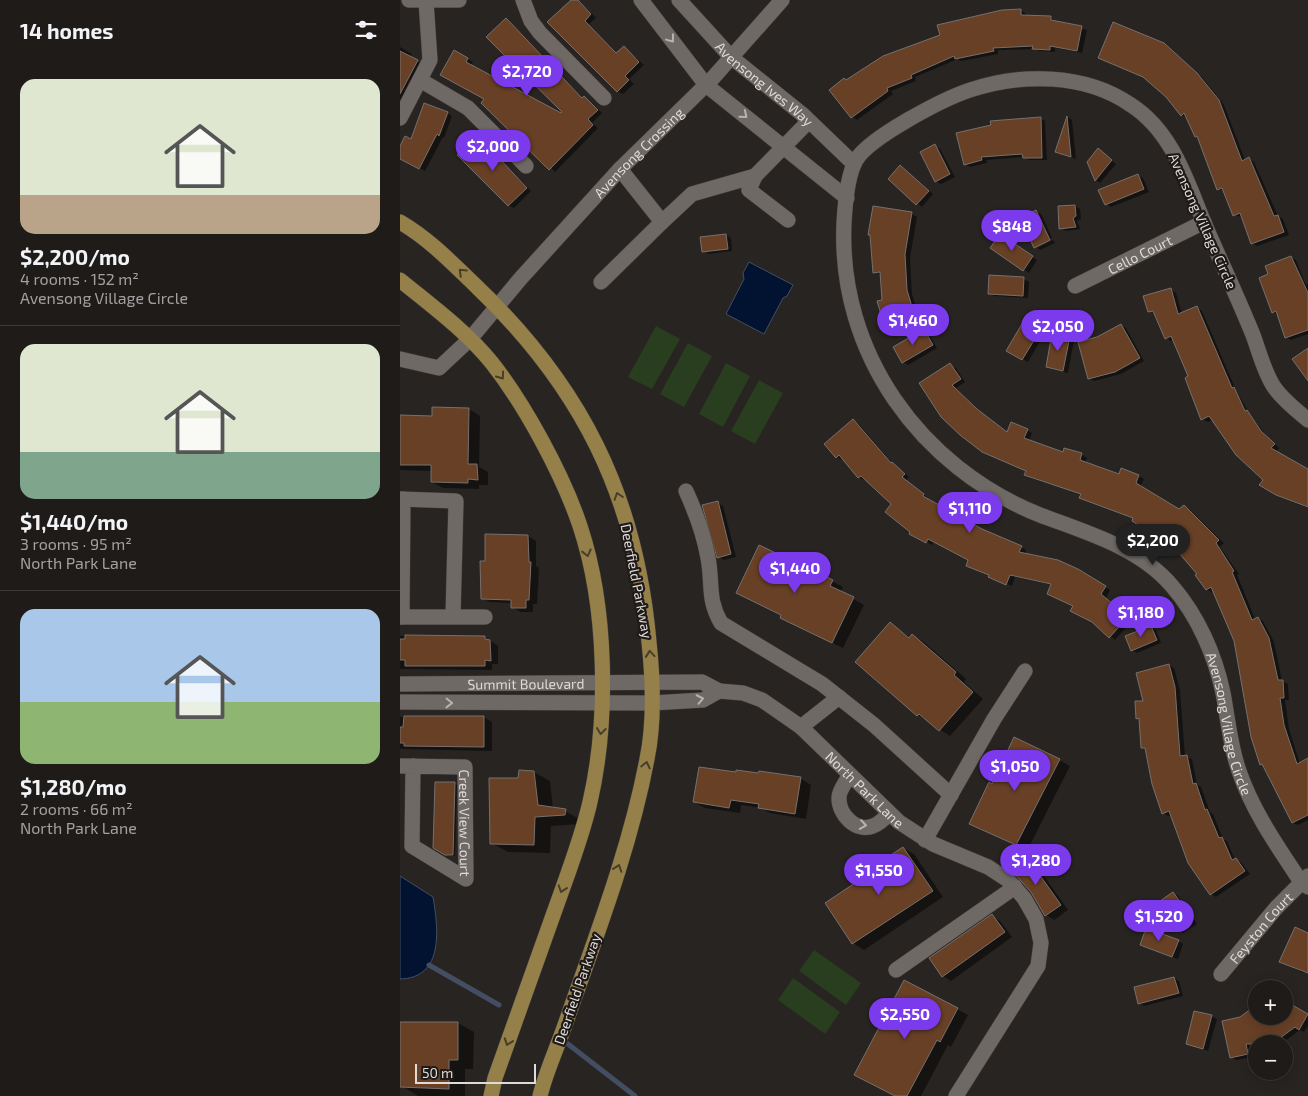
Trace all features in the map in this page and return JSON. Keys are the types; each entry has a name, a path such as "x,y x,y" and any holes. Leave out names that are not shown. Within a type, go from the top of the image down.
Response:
{"main road":[{"name":"Deerfield Parkway","path":"400,222 424,236 497,306 542,355 582,415 613,480 633,541 647,614 653,682 652,703 648,757 633,825 540,1096"},
{"path":"400,280 470,339 492,363 519,401 550,458 580,525 595,585 603,705 590,803 495,1078 491,1096"}],"street":[{"path":"409,0 459,0"},
{"path":"400,118 430,60 432,0"},
{"path":"523,0 531,21 540,33 604,98"},
{"path":"641,0 706,84 847,198"},
{"name":"Avensong Ives Way","path":"679,0 731,57 809,121 854,164"},
{"name":"Avensong Crossing","path":"400,359 438,368 470,339 497,306 620,169 706,84 782,0"},
{"name":"Avensong Village Circle","path":"1306,882 1270,836 1248,794 1232,748 1223,694 1209,648 1187,605 1170,583 1131,554 1110,542 1020,505 978,481 928,440 890,396 869,353 853,307 844,235 847,198 854,164 868,144 960,93 1006,80 1054,79 1087,85 1110,93 1131,104 1150,120 1178,157 1273,386 1308,420"},
{"path":"420,80 468,108 526,166"},
{"path":"788,220 748,190 755,176 809,121"},
{"path":"620,169 662,222"},
{"path":"602,282 692,194 755,176"},
{"name":"Cello Court","path":"1075,286 1204,222"},
{"path":"686,491 703,536 708,560 712,607 721,623 778,656 839,697 874,725 951,795"},
{"path":"453,616 456,501 402,499 401,617 485,617"},
{"path":"925,840 994,719 1025,671"},
{"name":"Summit Boulevard","path":"400,684 653,682"},
{"name":"North Park Lane","path":"653,682 702,682 719,692 742,693 762,700 801,728 889,814 925,840 955,855 988,867 1015,887 1024,898 1036,919 1041,943 1038,966 956,1096"},
{"name":"North Park Lane","path":"652,703 703,700 719,692"},
{"path":"801,728 839,697"},
{"name":"Summit Boulevard","path":"400,702 603,705 652,703"},
{"name":"Creek View Court","path":"407,766 465,767 466,879 412,846 407,766"},
{"path":"849,776 839,796 841,809 849,821 860,826 873,826 889,814"},
{"name":"Feyston Court","path":"1222,974 1276,908 1306,882"},
{"path":"896,970 1015,887"}],"green space":[{"path":"656,326 680,339 652,389 628,377"},
{"path":"688,343 712,356 684,407 660,394"},
{"path":"726,363 750,376 723,427 699,414"},
{"path":"759,380 783,393 755,444 731,431"},
{"path":"814,950 861,983 846,1005 799,971"},
{"path":"793,978 840,1012 825,1034 778,1000"}],"water":[{"path":"749,262 793,285 787,296 783,298 764,334 726,314 744,279 743,273"},
{"path":"400,876 433,897 437,936 432,961 425,970 415,976 400,979"}],"building":[{"path":"571,0 578,0 591,14 585,21 616,53 624,46 639,62 625,76 629,80 617,92 547,22"},
{"path":"1021,9 1021,15 1051,16 1051,20 1082,26 1077,51 1050,46 1050,50 1032,49 1033,46 993,48 994,51 955,59 954,56 911,75 912,78 887,88 888,91 851,118 829,90 844,78 846,80 883,56 940,35 937,25 1002,10"},
{"path":"506,18 582,98 584,96 598,110 588,119 593,125 549,170 481,103 484,99 440,75 454,50 468,58 466,62 561,113 486,37"},
{"path":"1113,22 1164,43 1197,73 1219,100 1242,161 1249,157 1274,216 1278,215 1284,232 1251,244 1240,213 1233,216 1222,188 1217,190 1197,136 1195,137 1184,113 1181,116 1166,97 1143,77 1098,58"},
{"path":"400,51 418,60 400,94"},
{"path":"424,103 448,112 439,136 437,134 419,169 400,159 400,146 405,136 411,139"},
{"path":"1067,116 1071,157 1055,152"},
{"path":"1041,117 1042,158 1023,158 1022,154 981,157 982,160 964,165 956,133 991,125 990,121"},
{"path":"482,140 527,188 508,206 457,155 468,144 472,149"},
{"path":"935,144 950,174 935,182 920,152"},
{"path":"1098,148 1112,160 1095,181 1087,162"},
{"path":"900,165 929,191 916,205 888,179"},
{"path":"1138,174 1144,189 1105,205 1098,190"},
{"path":"1075,205 1076,216 1073,218 1076,227 1059,229 1058,206"},
{"path":"873,206 912,212 905,254 907,290 915,317 891,324 889,316 882,318 877,301 882,300 880,272 873,273 870,235 868,235"},
{"path":"1036,210 1050,240 1034,248 1020,218"},
{"path":"726,234 728,249 702,252 700,237"},
{"path":"1000,234 1033,256 1023,271 990,248"},
{"path":"1291,256 1308,293 1308,330 1285,338 1276,311 1272,313 1259,278 1268,274 1265,266"},
{"path":"989,275 1024,277 1023,296 988,294"},
{"path":"1171,288 1178,314 1197,306 1232,388 1234,387 1245,411 1247,410 1261,431 1275,444 1271,448 1308,469 1308,507 1276,495 1259,485 1263,480 1236,455 1209,416 1201,420 1185,378 1188,376 1171,336 1165,339 1153,311 1148,312 1143,296"},
{"path":"1026,317 1042,327 1022,360 1006,351"},
{"path":"1121,324 1140,358 1115,372 1088,379 1078,342 1097,337"},
{"path":"924,329 933,345 902,363 893,347"},
{"path":"1052,333 1070,336 1063,371 1046,367"},
{"path":"1308,348 1308,381 1292,359"},
{"path":"950,363 961,379 952,385 977,409 1007,432 1011,422 1028,429 1024,438 1063,452 1064,448 1082,453 1080,460 1119,474 1121,468 1139,475 1136,483 1179,509 1184,505 1219,540 1216,543 1234,571 1232,572 1252,620 1258,617 1269,638 1278,680 1283,680 1284,698 1280,698 1284,725 1297,764 1308,758 1308,815 1292,823 1262,764 1260,765 1251,737 1234,641 1211,587 1206,590 1195,575 1197,574 1171,544 1168,548 1151,533 1132,521 1133,518 1079,498 1081,494 1024,475 1026,471 982,452 960,435 941,417 919,383"},
{"path":"432,407 469,408 468,464 477,464 478,480 468,479 468,483 431,482 431,465 400,465 400,415 432,416"},
{"path":"853,419 891,463 905,474 902,477 924,494 923,496 982,529 1022,546 1019,552 1058,560 1078,569 1106,586 1101,594 1128,617 1109,638 1092,622 1070,611 1073,606 1047,594 1051,584 1010,575 1006,585 988,577 989,575 966,566 968,560 928,539 926,543 909,534 910,532 885,512 891,504 861,476 858,478 839,455 836,458 824,444"},
{"path":"718,501 731,554 717,558 702,505"},
{"path":"485,534 528,535 529,562 531,562 529,600 526,600 526,608 511,608 511,600 481,599 480,561 485,561"},
{"path":"759,545 833,580 830,586 854,597 832,643 780,618 781,615 736,593"},
{"path":"890,622 909,638 912,634 956,672 954,675 973,692 939,731 919,714 917,716 855,662"},
{"path":"1151,626 1157,640 1131,651 1125,636"},
{"path":"405,635 485,636 485,639 490,640 491,661 485,660 485,666 405,666 405,660 400,660 400,639 405,639"},
{"path":"1169,664 1175,687 1180,756 1187,755 1193,784 1196,783 1205,810 1207,809 1219,838 1222,837 1232,860 1236,858 1245,871 1210,895 1188,863 1169,811 1162,814 1152,784 1145,748 1141,748 1139,718 1136,719 1135,701 1143,701 1136,673"},
{"path":"404,716 484,716 484,747 404,746 404,743 400,743 400,727 403,727"},
{"path":"1014,737 1060,759 1016,845 969,824 989,782 992,784"},
{"path":"699,767 736,772 736,770 758,773 759,771 801,777 795,814 758,808 759,804 731,800 729,808 693,802"},
{"path":"519,770 534,771 538,805 566,809 565,815 535,817 534,845 490,844 489,778 518,778"},
{"path":"435,782 455,782 453,855 445,855 433,848"},
{"path":"903,847 933,891 852,944 825,903 867,875 865,872"},
{"path":"1027,857 1061,905 1045,916 1031,892 1010,869"},
{"path":"1173,892 1193,920 1177,931 1157,903"},
{"path":"992,914 1005,932 942,977 929,958"},
{"path":"1295,927 1308,933 1308,973 1279,962"},
{"path":"1146,928 1179,940 1172,957 1140,945"},
{"path":"1174,977 1179,993 1138,1004 1134,987"},
{"path":"904,980 958,1008 940,1042 937,1040 907,1096 895,1096 854,1075"},
{"path":"1293,1005 1308,1014 1299,1030 1295,1027 1284,1035 1248,1035 1248,1044 1246,1044 1248,1054 1230,1058 1222,1021 1240,1017 1248,1011 1248,1025 1293,1025"},
{"path":"1194,1011 1212,1015 1203,1049 1186,1044"},
{"path":"400,1022 458,1022 458,1060 449,1060 449,1089 400,1087"}],"waterway":[{"path":"429,965 499,1005"},
{"path":"568,1044 635,1096"}]}
